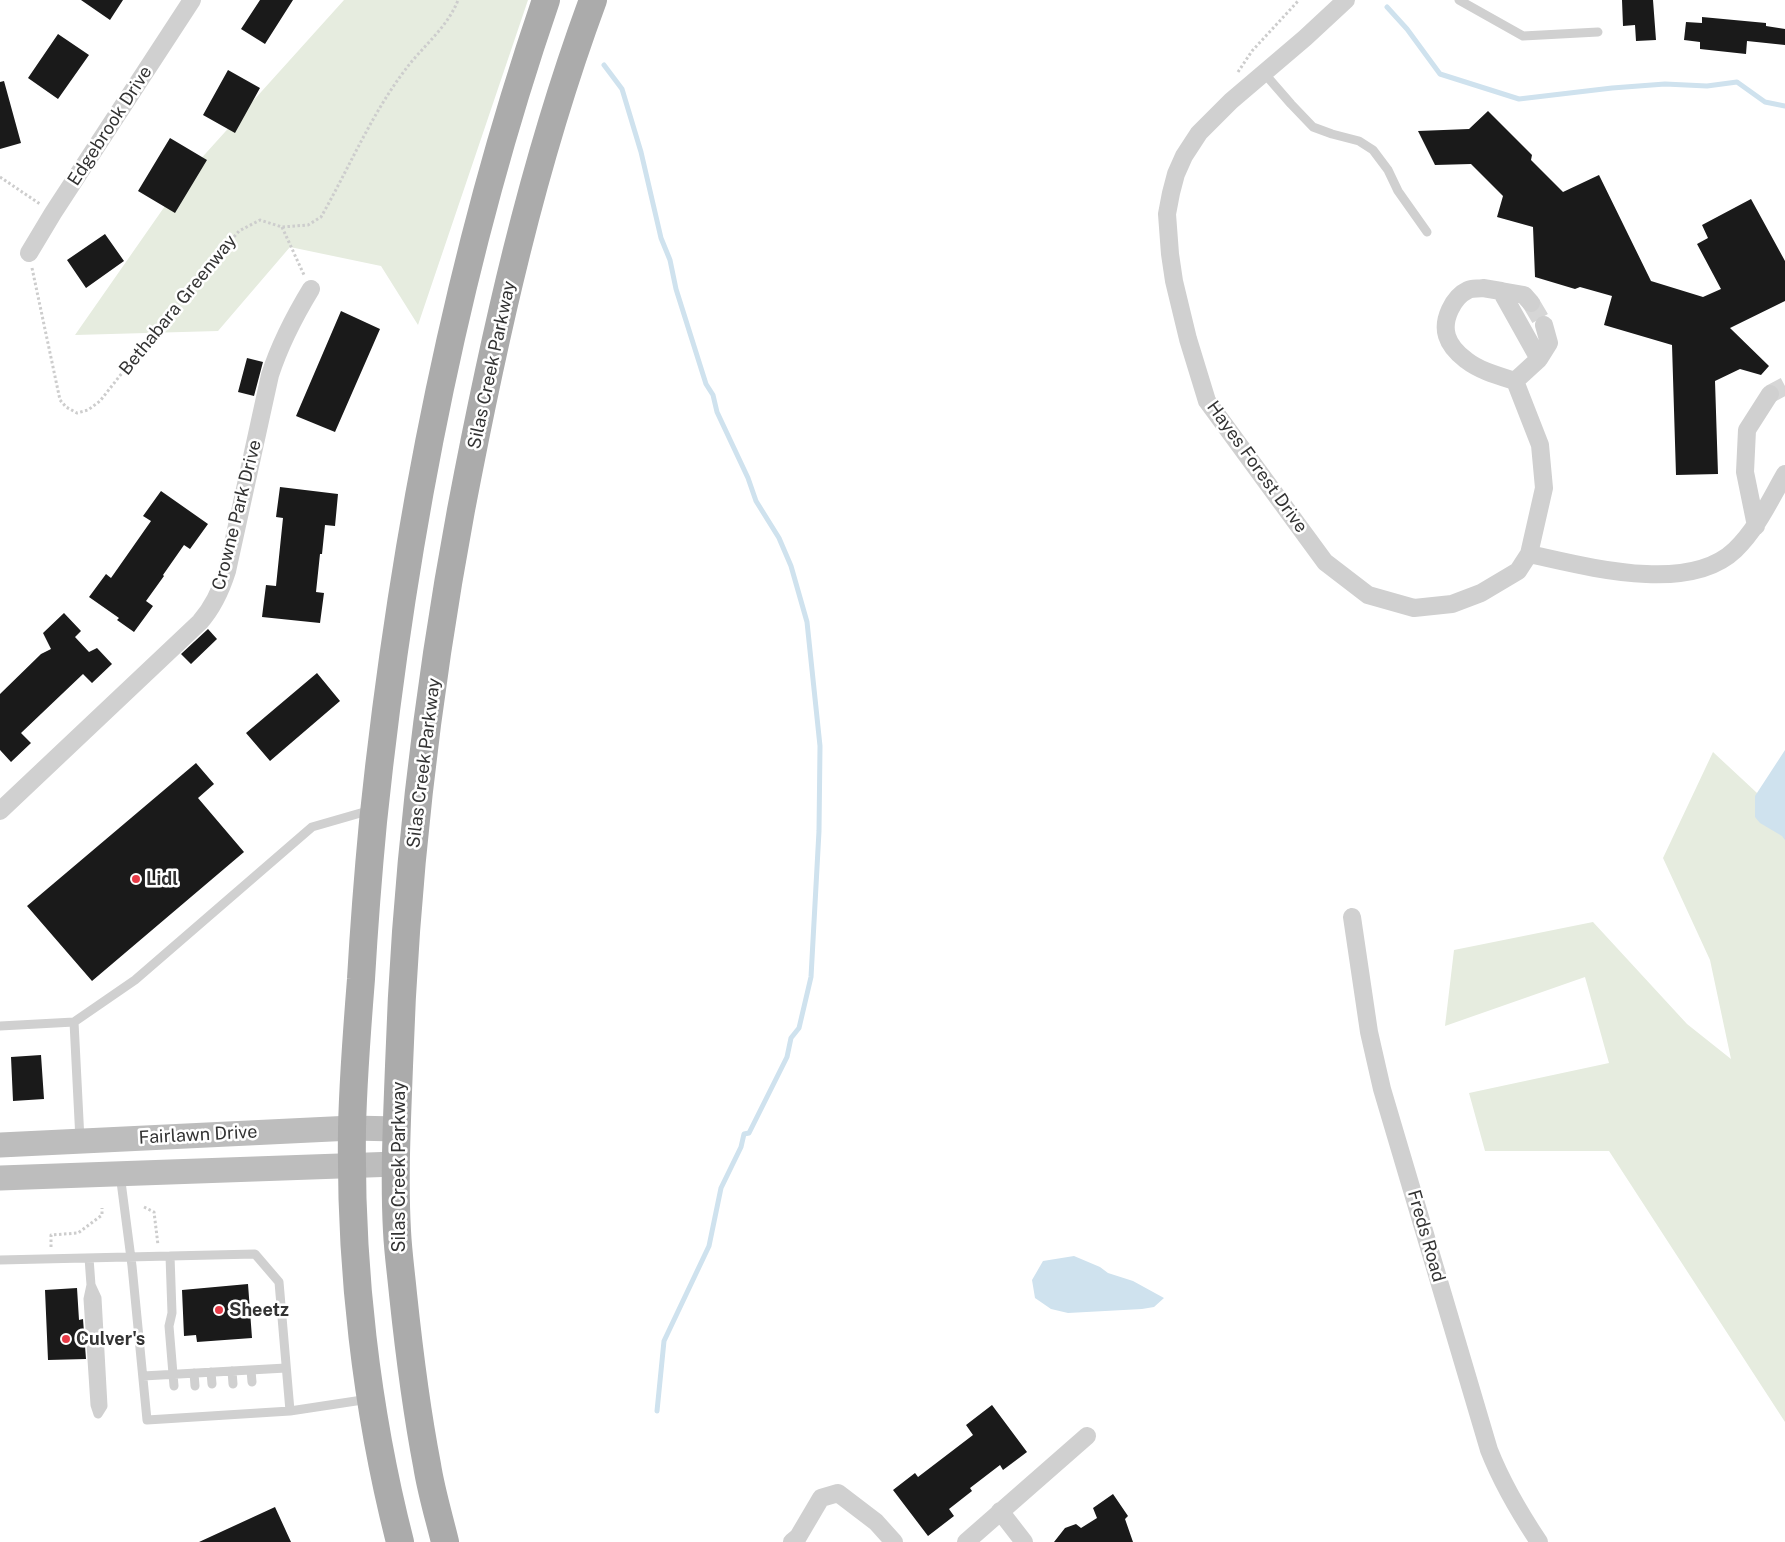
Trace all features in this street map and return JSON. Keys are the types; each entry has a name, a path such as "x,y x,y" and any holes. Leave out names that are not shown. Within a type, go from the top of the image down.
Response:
{"main road":[{"path":"400,1542 371,1399 360,1306 352,1166 357,1028 375,809 390,680 405,576 440,392 460,302 502,142 517,87 546,0"},
{"name":"Silas Creek Parkway","path":"445,1542 427,1469 410,1364 397,1233 396,1164 401,994 411,867 424,747 443,607 502,312 532,188 574,51 594,0"},
{"path":"460,302 502,312"},
{"name":"Fairlawn Drive","path":"0,1145 352,1128 397,1129"},
{"name":"Fairlawn Drive","path":"0,1178 396,1164"}],"street":[{"name":"Edgebrook Drive","path":"29,253 192,0"},
{"name":"Hayes Forest Drive","path":"1346,0 1231,101 1199,133 1184,156 1171,193 1167,214 1167,227 1174,281 1188,339 1207,401 1325,562 1368,594 1414,608 1452,604 1481,593 1518,570 1528,554 1544,488 1540,445 1515,381"},
{"path":"1531,304 1524,295 1483,288 1469,290 1459,297 1451,308 1447,323 1447,335 1453,348 1466,361 1493,375 1515,381 1539,358 1549,343 1544,325"},
{"name":"Crowne Park Drive","path":"0,811 200,622 210,610 221,591 227,571 272,368 288,327 311,289"},
{"path":"1501,291 1539,358"},
{"path":"1756,526 1745,472 1747,430 1770,394"},
{"path":"1528,554 1645,575 1683,572 1711,566 1734,551 1756,526 1785,474"},
{"name":"Freds Road","path":"1352,917 1369,1032 1382,1089 1484,1432 1500,1477 1517,1509 1540,1542"},
{"path":"966,1542 1087,1436"},
{"path":"792,1542 798,1537 821,1498 838,1493 876,1522 894,1542"},
{"path":"1000,1511 1024,1542"}],"lane":[{"path":"1459,0 1523,36 1598,32"},
{"path":"1264,73 1313,127 1359,141 1373,150 1388,170 1398,191 1426,232"},
{"path":"0,1026 74,1022 135,980 312,827 375,809"},
{"path":"74,1022 80,1140"},
{"path":"120,1174 148,1420 176,1413 254,1409 290,1411 371,1399"},
{"path":"0,1260 255,1254 279,1282 290,1411"},
{"path":"170,1256 172,1314 170,1326 174,1386"},
{"path":"89,1258 91,1285 97,1298 103,1406 98,1414"},
{"path":"143,1376 286,1368"},
{"path":"251,1370 252,1382"},
{"path":"232,1371 233,1384"},
{"path":"211,1372 212,1384"},
{"path":"194,1373 195,1386"}],"path":[{"name":"Bethabara Greenway","path":"29,253 60,400 66,407 77,413 88,410 100,402 171,311 239,231 260,220 282,227 308,225 321,217 383,104 405,70 454,12 458,0"},
{"path":"1237,73 1252,50 1298,0"},
{"path":"0,177 53,213"},
{"path":"282,227 297,263 311,289"},
{"path":"144,1207 154,1212 158,1247"},
{"path":"52,1246 51,1235 78,1233 102,1215 102,1208"}],"shaded area":[{"path":"344,0 528,0 418,325 381,266 290,247 218,331 75,335 188,173"},
{"path":"1713,752 1785,819 1785,1422 1609,1151 1485,1151 1469,1093 1609,1063 1585,977 1445,1026 1454,950 1593,922 1687,1024 1731,1059 1710,960 1663,858"}],"water":[{"path":"1785,750 1785,840 1782,836 1760,823 1755,817 1755,796"},
{"path":"1074,1256 1100,1267 1108,1273 1133,1281 1164,1298 1154,1307 1142,1309 1068,1313 1051,1309 1035,1298 1032,1280 1043,1261"}],"building":[{"path":"81,0 123,0 110,20"},
{"path":"260,0 293,0 265,44 241,29"},
{"path":"1622,0 1653,0 1656,40 1636,41 1635,25 1623,26"},
{"path":"1702,17 1766,23 1766,26 1785,29 1785,45 1747,41 1746,54 1700,49 1700,42 1684,40 1686,22 1702,23"},
{"path":"58,34 89,55 58,99 28,78"},
{"path":"228,70 260,88 235,133 203,115"},
{"path":"4,81 21,143 0,149 0,82"},
{"path":"1488,111 1532,155 1531,160 1563,192 1599,175 1651,281 1703,297 1721,289 1697,244 1708,238 1702,225 1751,199 1785,261 1785,301 1730,328 1769,366 1761,375 1740,369 1715,381 1718,474 1676,475 1672,345 1604,325 1612,296 1580,287 1575,289 1535,277 1533,227 1497,217 1503,196 1471,164 1435,165 1418,131 1469,129"},
{"path":"170,138 207,160 175,213 138,191"},
{"path":"105,234 124,261 86,288 67,260"},
{"path":"341,311 380,329 335,432 296,416"},
{"path":"247,358 263,362 254,396 238,392"},
{"path":"280,487 338,494 335,526 325,525 322,554 320,554 316,592 324,593 320,623 262,617 266,585 276,586 283,518 276,517"},
{"path":"161,491 208,524 190,549 184,545 163,575 146,601 153,606 134,632 117,620 119,618 89,597 106,574 111,578 151,521 143,516"},
{"path":"64,613 81,631 75,637 89,652 97,648 112,664 92,683 83,674 21,733 31,743 11,762 0,750 0,694 41,654 51,649 43,633"},
{"path":"208,629 217,639 191,664 181,654"},
{"path":"317,673 340,701 270,761 246,733"},
{"name":"Lidl","path":"196,763 214,784 198,798 244,852 92,981 27,906"},
{"path":"41,1055 44,1099 13,1101 11,1057"},
{"path":"248,1284 252,1338 197,1342 196,1335 184,1336 182,1290"},
{"name":"Culver's","path":"77,1288 79,1320 83,1319 86,1359 48,1360 45,1290"},
{"path":"992,1405 1027,1452 1003,1470 1000,1465 970,1488 972,1491 949,1509 954,1516 928,1536 893,1490 915,1473 918,1477 973,1435 966,1425"},
{"path":"1113,1494 1128,1516 1125,1519 1133,1542 1054,1542 1065,1528 1076,1524 1081,1528 1097,1518 1093,1508"},
{"path":"275,1507 291,1542 199,1542"}],"waterway":[{"path":"1387,7 1407,29 1440,74 1519,99 1612,88 1665,84 1707,86 1737,82 1765,102 1785,106"},
{"path":"604,65 622,89 641,152 661,238 670,260 676,289 706,384 713,395 717,412 748,478 756,501 779,538 791,566 807,622 820,746 819,831 811,977 799,1028 791,1038 787,1057 749,1133 744,1134 741,1147 721,1188 709,1246 664,1341 657,1411"}],"tunnel":[{"path":"1531,303 1544,325"},
{"path":"1770,394 1785,386"}],"place":[{"name":"Lidl","path":"136,879"},
{"name":"Sheetz","path":"219,1310"},
{"name":"Culver's","path":"66,1339"}]}
